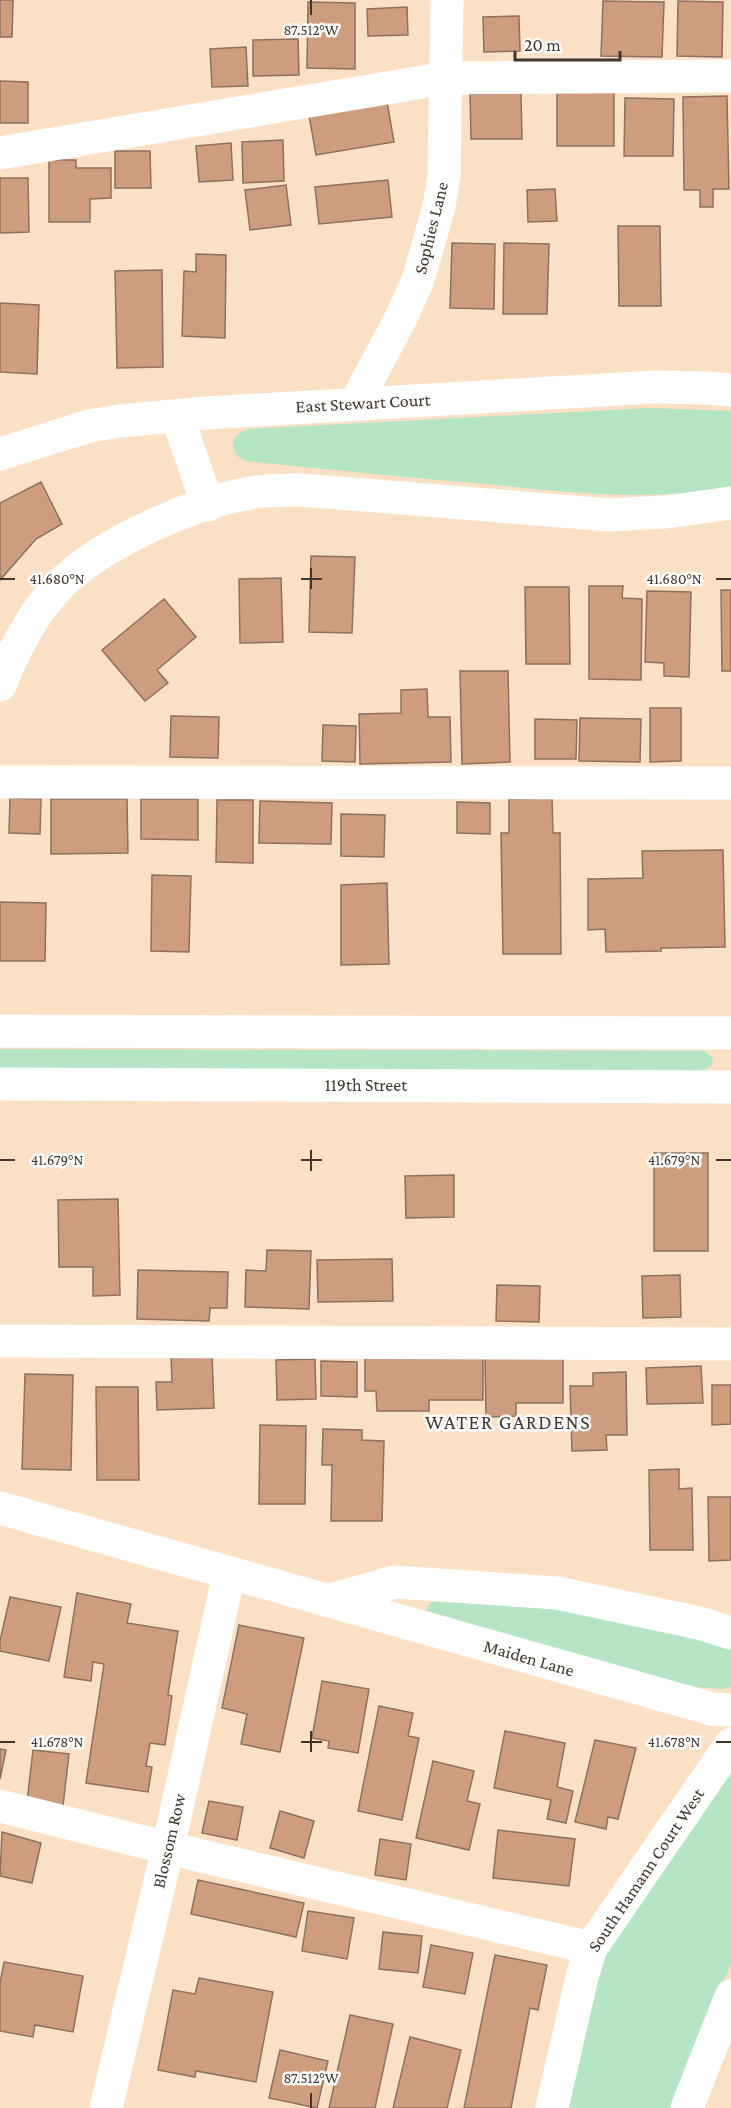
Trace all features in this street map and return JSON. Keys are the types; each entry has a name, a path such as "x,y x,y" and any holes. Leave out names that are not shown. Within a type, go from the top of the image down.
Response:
{"street":[{"name":"Sophies Lane","path":"355,404 401,318 418,280 439,207 444,176 447,0"},
{"path":"0,153 446,78 731,76"},
{"name":"East Stewart Court","path":"0,454 89,426 191,414 654,387 708,387 731,390"},
{"path":"191,414 216,502"},
{"path":"0,685 32,620 56,589 77,568 159,522 216,502 257,492 302,490 610,515 666,513 731,503"},
{"path":"0,782 731,783"},
{"path":"0,1031 731,1033"},
{"name":"119th Street","path":"0,1084 731,1087"},
{"path":"0,1341 731,1344"},
{"name":"Maiden Lane","path":"0,1508 712,1709 731,1710"},
{"name":"Blossom Row","path":"106,2108 230,1574"},
{"path":"327,1601 395,1582 557,1593 699,1623 731,1633"},
{"name":"South Hamann Court West","path":"552,2108 582,1977 591,1948 731,1744"},
{"path":"0,1806 591,1948"},
{"path":"687,2108 731,1996"}],"green space":[{"path":"650,408 731,411 731,486 701,491 639,495 547,490 245,461 237,455 233,444 238,434 248,429"},
{"path":"0,1049 705,1051 713,1059 712,1065 702,1072 0,1070"},
{"path":"445,1599 555,1605 731,1646 731,1687 722,1689 695,1687 557,1657 426,1610 430,1603"},
{"path":"731,1765 731,1963 674,2108 566,2108 598,1965"}],"building":[{"path":"0,0 13,0 12,37 0,37"},
{"path":"603,1 664,2 662,57 601,56"},
{"path":"678,1 723,2 722,57 677,56"},
{"path":"308,2 355,3 355,69 307,68"},
{"path":"407,7 408,35 368,36 367,9"},
{"path":"519,16 520,51 484,52 483,17"},
{"path":"298,39 299,75 253,76 253,40"},
{"path":"246,47 248,86 212,87 210,49"},
{"path":"0,81 28,82 28,123 0,123"},
{"path":"557,90 614,91 614,146 557,146"},
{"path":"521,93 522,139 471,139 470,94"},
{"path":"727,96 729,189 713,189 713,207 700,207 700,190 684,190 683,97"},
{"path":"625,98 674,99 673,156 624,156"},
{"path":"387,102 394,142 316,155 309,115"},
{"path":"283,140 284,181 243,183 242,142"},
{"path":"231,143 233,180 199,182 196,146"},
{"path":"115,151 150,151 151,188 115,188"},
{"path":"49,160 76,160 76,168 111,168 111,198 90,199 90,222 49,222"},
{"path":"0,178 28,178 29,232 0,233"},
{"path":"388,180 392,217 319,224 315,187"},
{"path":"286,185 291,225 250,230 245,190"},
{"path":"555,189 557,221 528,222 527,190"},
{"path":"618,226 660,226 661,306 619,306"},
{"path":"452,243 495,244 494,309 450,308"},
{"path":"504,243 549,244 547,314 503,314"},
{"path":"196,254 226,255 225,338 182,336 184,271 196,272"},
{"path":"162,270 163,367 117,368 115,271"},
{"path":"0,303 39,305 37,374 0,372"},
{"path":"41,482 62,524 36,539 0,580 0,503"},
{"path":"311,556 355,557 352,633 309,632"},
{"path":"281,578 283,642 240,643 239,579"},
{"path":"589,586 623,586 622,598 642,599 641,680 589,679"},
{"path":"525,587 569,587 570,664 526,664"},
{"path":"721,590 731,590 731,671 722,671"},
{"path":"647,591 691,592 689,677 664,676 664,663 645,662"},
{"path":"164,599 196,637 157,670 168,683 145,701 102,650"},
{"path":"460,671 508,671 510,762 462,764"},
{"path":"427,689 428,717 450,717 451,762 360,764 359,714 401,713 401,690"},
{"path":"650,708 681,708 681,761 650,762"},
{"path":"171,716 219,717 218,758 170,757"},
{"path":"580,718 641,719 640,762 579,761"},
{"path":"535,719 577,720 576,759 535,759"},
{"path":"323,725 356,726 355,762 322,761"},
{"path":"10,798 41,799 40,834 9,833"},
{"path":"552,798 553,833 560,833 561,954 503,954 501,833 509,833 509,799"},
{"path":"51,799 127,799 128,853 51,854"},
{"path":"141,799 198,799 198,840 141,839"},
{"path":"217,800 253,800 253,863 216,862"},
{"path":"260,801 332,803 331,844 259,843"},
{"path":"457,802 490,803 490,834 457,833"},
{"path":"341,814 385,815 384,857 341,856"},
{"path":"723,850 725,947 606,952 605,929 588,930 588,879 643,878 642,851"},
{"path":"152,875 191,876 189,952 151,951"},
{"path":"387,883 389,964 341,965 341,885"},
{"path":"0,902 46,903 45,961 0,961"},
{"path":"654,1153 708,1153 708,1251 654,1251"},
{"path":"454,1175 454,1217 406,1218 405,1176"},
{"path":"118,1199 120,1295 93,1296 93,1267 59,1267 58,1200"},
{"path":"267,1250 311,1251 309,1309 245,1307 246,1270 266,1271"},
{"path":"392,1259 393,1301 318,1302 317,1260"},
{"path":"138,1270 228,1272 227,1308 210,1308 209,1321 137,1319"},
{"path":"680,1275 681,1317 643,1318 642,1276"},
{"path":"497,1285 540,1286 539,1322 496,1321"},
{"path":"212,1354 214,1408 157,1410 156,1382 172,1382 171,1355"},
{"path":"563,1356 563,1403 516,1403 516,1416 486,1417 485,1357"},
{"path":"365,1358 483,1358 483,1400 429,1400 429,1411 377,1411 376,1391 365,1391"},
{"path":"315,1359 316,1399 277,1400 276,1360"},
{"path":"321,1361 357,1362 357,1397 321,1396"},
{"path":"701,1366 703,1403 647,1404 646,1368"},
{"path":"626,1372 627,1435 606,1435 607,1450 572,1451 570,1386 593,1386 593,1373"},
{"path":"25,1374 73,1375 71,1470 22,1469"},
{"path":"712,1385 731,1385 731,1424 712,1425"},
{"path":"96,1387 138,1387 139,1480 97,1480"},
{"path":"260,1425 306,1426 305,1504 259,1504"},
{"path":"323,1429 362,1430 362,1440 384,1441 382,1521 331,1521 332,1465 322,1465"},
{"path":"679,1469 679,1489 692,1488 693,1550 650,1550 649,1470"},
{"path":"708,1497 731,1497 731,1560 709,1561"},
{"path":"77,1593 131,1604 127,1623 178,1631 168,1695 172,1696 165,1745 150,1743 146,1766 152,1767 148,1792 86,1783 104,1664 93,1662 91,1681 64,1677"},
{"path":"10,1597 61,1607 49,1661 0,1651 0,1641"},
{"path":"239,1625 304,1638 280,1752 241,1744 247,1714 222,1708"},
{"path":"322,1681 369,1689 358,1753 328,1748 329,1741 312,1738"},
{"path":"379,1706 413,1713 408,1736 419,1738 402,1820 358,1811"},
{"path":"505,1731 565,1743 557,1787 573,1791 566,1823 547,1819 551,1800 494,1788"},
{"path":"595,1740 636,1748 618,1819 608,1817 606,1829 575,1822"},
{"path":"0,1749 6,1750 0,1779"},
{"path":"33,1750 69,1754 63,1806 27,1802"},
{"path":"433,1761 474,1771 467,1801 480,1804 469,1850 416,1838"},
{"path":"209,1801 243,1807 237,1840 202,1833"},
{"path":"280,1811 314,1821 304,1858 270,1848"},
{"path":"498,1830 575,1839 569,1886 493,1878"},
{"path":"2,1832 41,1843 32,1883 0,1876"},
{"path":"380,1839 411,1844 406,1880 375,1875"},
{"path":"198,1880 304,1903 296,1937 191,1914"},
{"path":"308,1911 354,1918 347,1959 302,1951"},
{"path":"383,1932 422,1936 418,1973 379,1969"},
{"path":"431,1945 473,1953 465,1994 423,1987"},
{"path":"495,1955 547,1965 538,2010 530,2008 511,2108 464,2108"},
{"path":"4,1962 83,1976 73,2032 35,2025 33,2037 0,2031 0,1983"},
{"path":"199,1978 273,1992 256,2082 196,2071 195,2077 158,2070 173,1990 195,1994"},
{"path":"350,2015 393,2024 375,2108 329,2108"},
{"path":"410,2037 461,2050 447,2108 393,2108"},
{"path":"280,2050 328,2061 317,2108 269,2098"}],"district":[{"name":"WATER GARDENS","path":"508,1422"}]}
